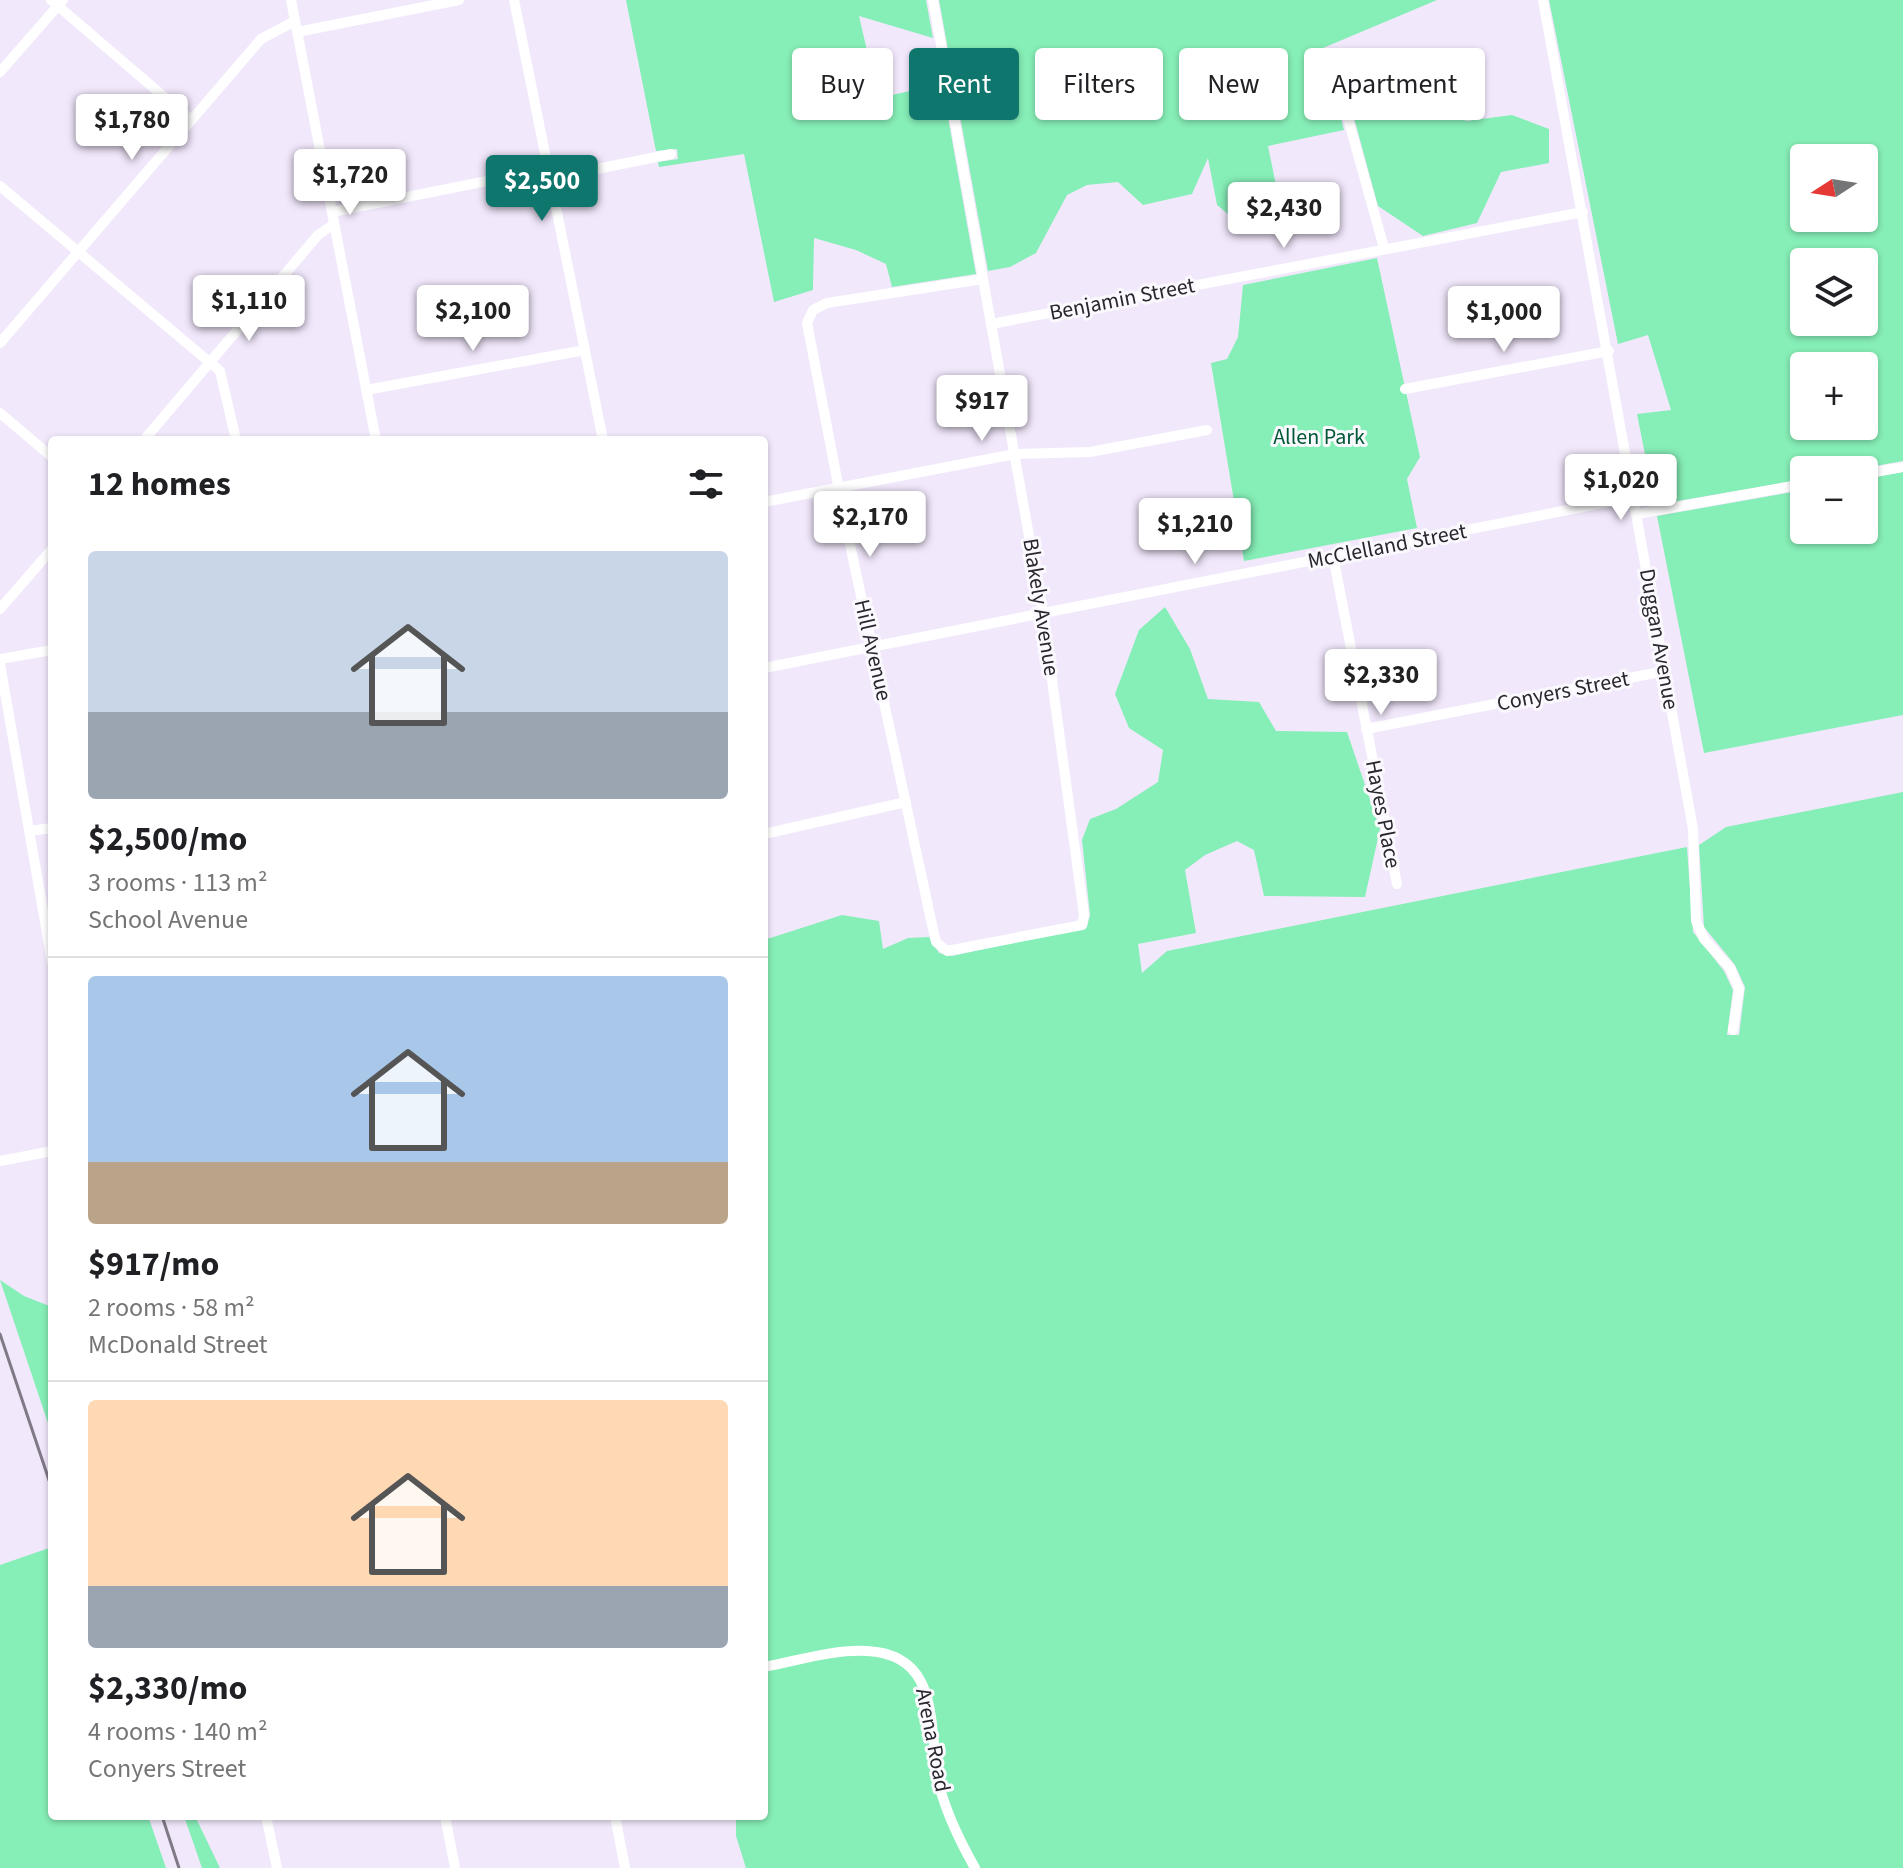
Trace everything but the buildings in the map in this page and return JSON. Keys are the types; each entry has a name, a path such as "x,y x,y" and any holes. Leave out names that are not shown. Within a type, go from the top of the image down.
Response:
{"street":[{"path":"291,0 375,436"},
{"path":"0,343 261,39 296,26 459,0"},
{"path":"514,0 602,436"},
{"name":"Blakely Avenue","path":"906,802 934,931 942,949 951,951 1082,925 1079,856 1043,614 933,0"},
{"name":"Duggan Avenue","path":"1543,0 1609,351 1693,829 1696,921 1704,939 1736,980 1739,993 1733,1030"},
{"path":"0,72 57,2 190,119"},
{"path":"1348,120 1384,248"},
{"path":"332,212 547,169 597,169 671,154"},
{"path":"0,186 223,377 235,436"},
{"name":"Benjamin Street","path":"991,324 1583,212"},
{"path":"147,436 318,235 334,224"},
{"name":"Hill Avenue","path":"906,802 807,328 813,310 827,303 983,279"},
{"path":"366,390 585,350"},
{"path":"1405,389 1609,351"},
{"path":"0,413 48,454"},
{"path":"768,501 1015,454 1090,452 1207,430"},
{"path":"1878,471 1903,467"},
{"path":"1637,514 1790,487"},
{"name":"McClelland Street","path":"768,667 1634,497"},
{"path":"0,609 48,554"},
{"name":"Hayes Place","path":"1333,556 1397,884"},
{"path":"48,651 0,662 48,939"},
{"name":"Conyers Street","path":"1366,729 1665,671"},
{"path":"768,833 906,802"},
{"path":"29,831 48,829"},
{"path":"0,1161 48,1152"},
{"name":"Arena Road","path":"768,1666 862,1650 890,1654 913,1666 927,1695 942,1796 975,1868"},
{"path":"267,1820 277,1868"},
{"path":"446,1820 455,1868"},
{"path":"616,1820 625,1868"}],"green space":[{"path":"626,0 926,0 933,38 859,16 866,48 792,48 792,120 893,120 893,95 909,91 909,120 948,120 976,274 892,287 886,264 856,250 814,238 813,290 774,302 744,154 659,167 658,162 678,159 677,149 656,151"},
{"path":"939,0 1437,0 1323,48 1304,48 1304,120 1341,120 1344,130 1268,146 1282,215 1239,223 1217,205 1208,158 1192,194 1143,205 1118,182 1087,185 1067,195 1036,253 1010,267 988,271 961,120 1019,120 1019,48 948,48"},
{"path":"1549,0 1903,0 1903,461 1878,466 1878,456 1790,456 1790,481 1655,505 1637,414 1671,410 1648,335 1618,344"},
{"path":"1512,115 1549,129 1549,163 1501,172 1477,223 1423,236 1378,206 1355,120 1466,121"},
{"name":"Allen Park","path":"1377,258 1420,457 1407,479 1417,528 1244,561 1211,363 1227,359 1238,337 1243,285"},
{"path":"1903,472 1903,715 1704,753 1657,516 1790,492 1790,544 1878,544 1878,476"},
{"path":"1165,607 1190,649 1208,699 1259,702 1276,731 1347,732 1380,829 1365,897 1264,896 1254,850 1237,841 1205,855 1185,870 1196,933 1138,944 1142,973 1167,951 1687,847 1693,932 1724,971 1733,990 1727,1035 1739,1035 1745,987 1735,965 1704,927 1699,845 1726,827 1903,792 1903,1868 746,1868 736,1836 736,1820 768,1820 768,939 842,915 879,921 883,949 908,938 929,937 939,953 952,956 1087,927 1090,915 1082,840 1090,819 1116,809 1158,782 1163,750 1129,728 1115,694 1139,630"},
{"path":"0,1280 24,1296 48,1305 48,1423"},
{"path":"48,1548 48,1820 149,1820 166,1868 0,1868 0,1565"},
{"path":"185,1820 197,1820 220,1868 202,1868"}],"railway":[{"path":"0,1334 48,1477"},
{"path":"163,1820 179,1868"}]}
